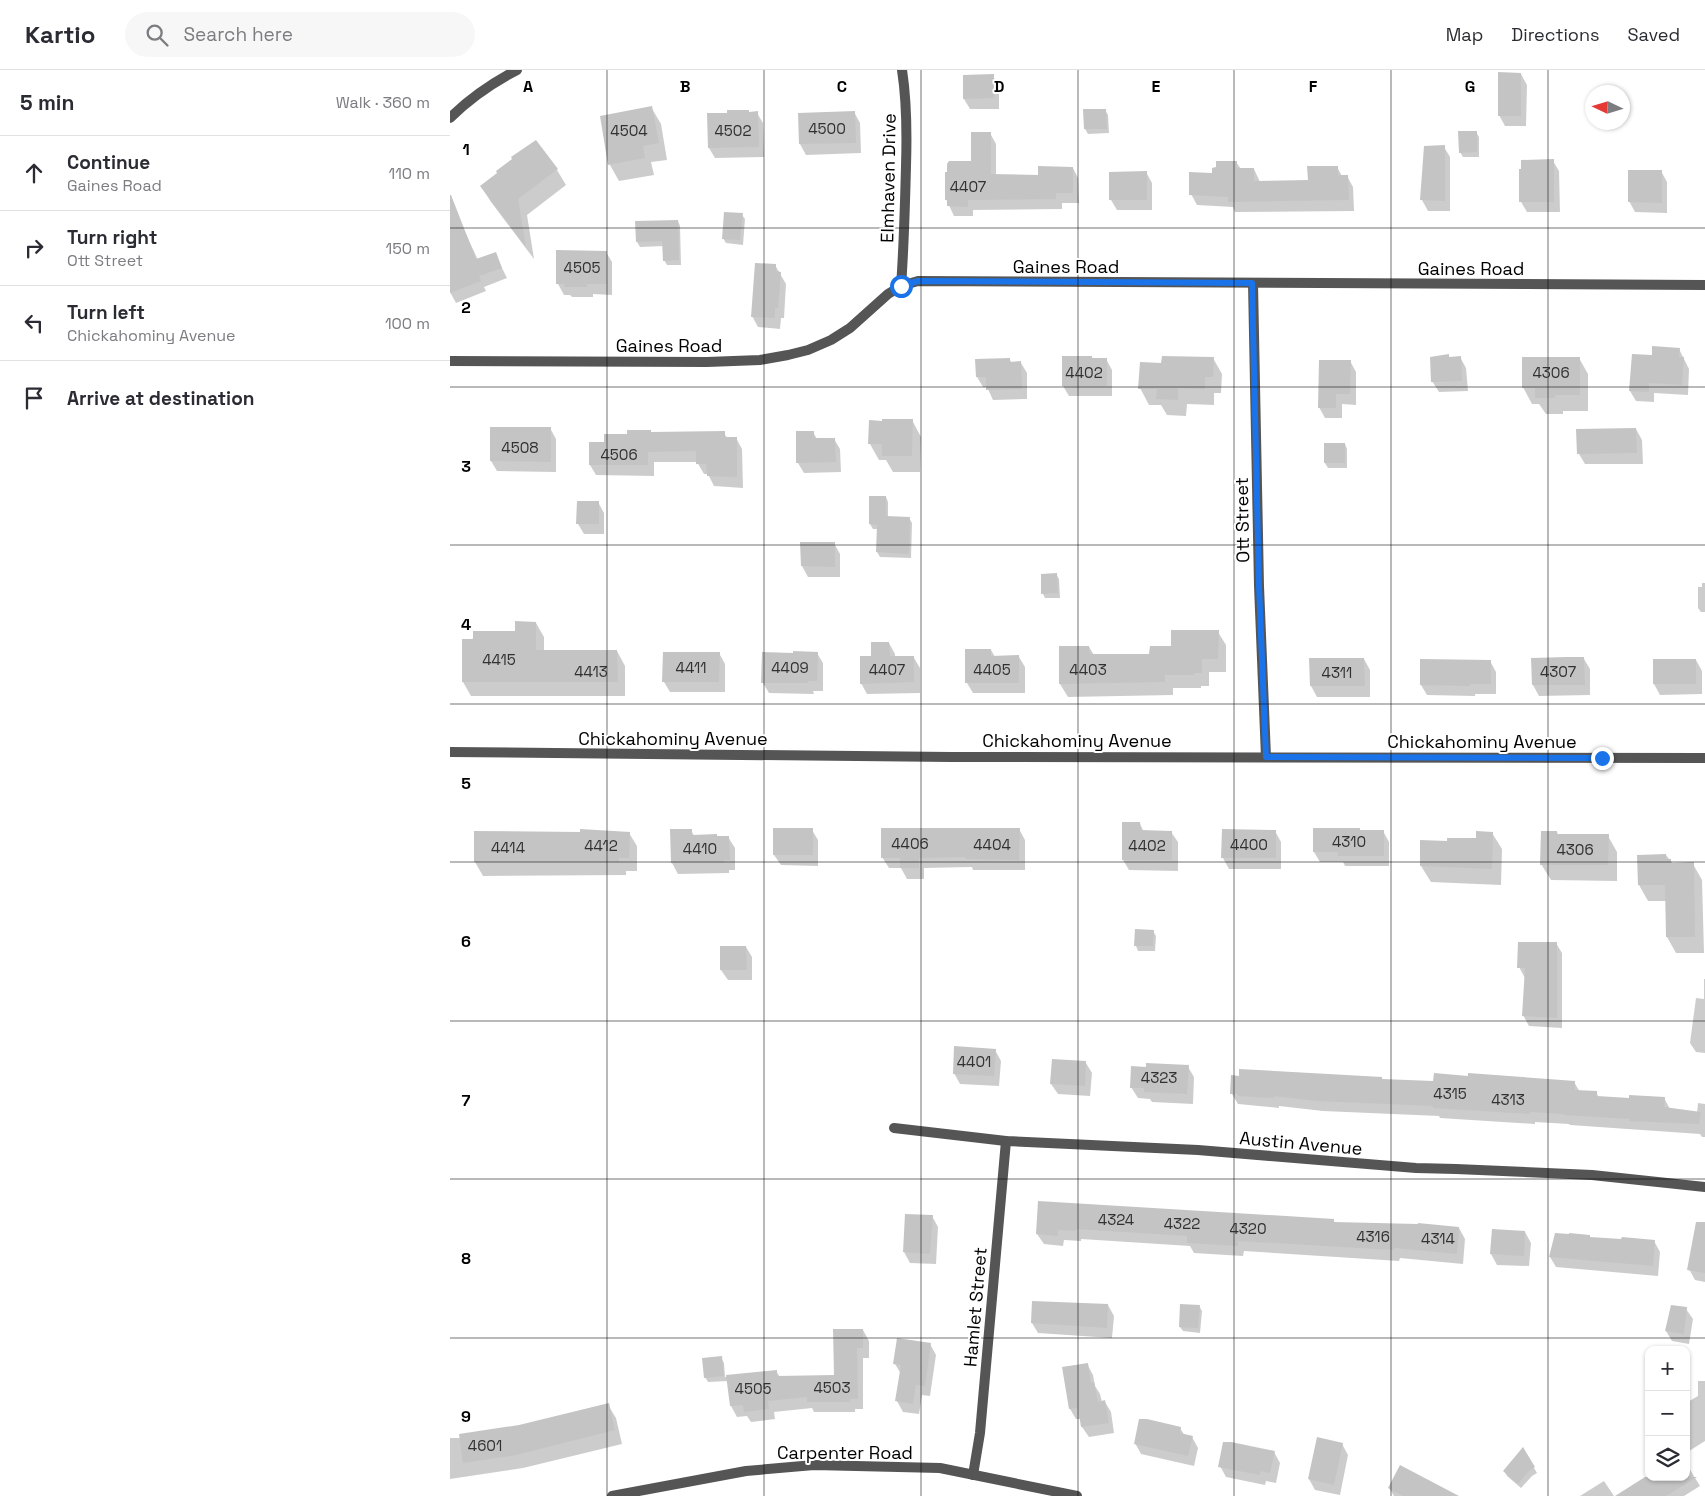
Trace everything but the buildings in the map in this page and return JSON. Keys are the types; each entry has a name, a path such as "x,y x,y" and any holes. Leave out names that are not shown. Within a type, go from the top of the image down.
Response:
{"street":[{"path":"450,118 463,105 495,82 517,70"},
{"name":"Elmhaven Drive","path":"901,286 907,135 906,93 902,70"},
{"name":"Gaines Road","path":"450,361 707,362 760,360 779,357 808,350 831,340 850,328 888,294 901,286 918,281 1705,285"},
{"name":"Ott Street","path":"1252,283 1259,586 1266,757"},
{"name":"Chickahominy Avenue","path":"450,752 941,757 1705,758"},
{"name":"Austin Avenue","path":"894,1128 1006,1141 1198,1150 1416,1168 1456,1168 1592,1175 1705,1187"},
{"name":"Hamlet Street","path":"973,1475 980,1433 1006,1141"},
{"name":"Carpenter Road","path":"612,1496 746,1470 814,1465 940,1468 1077,1496"}],"route":[{"path":"901,286 918,281 1252,283 1259,586 1266,757 1602,758"}]}
